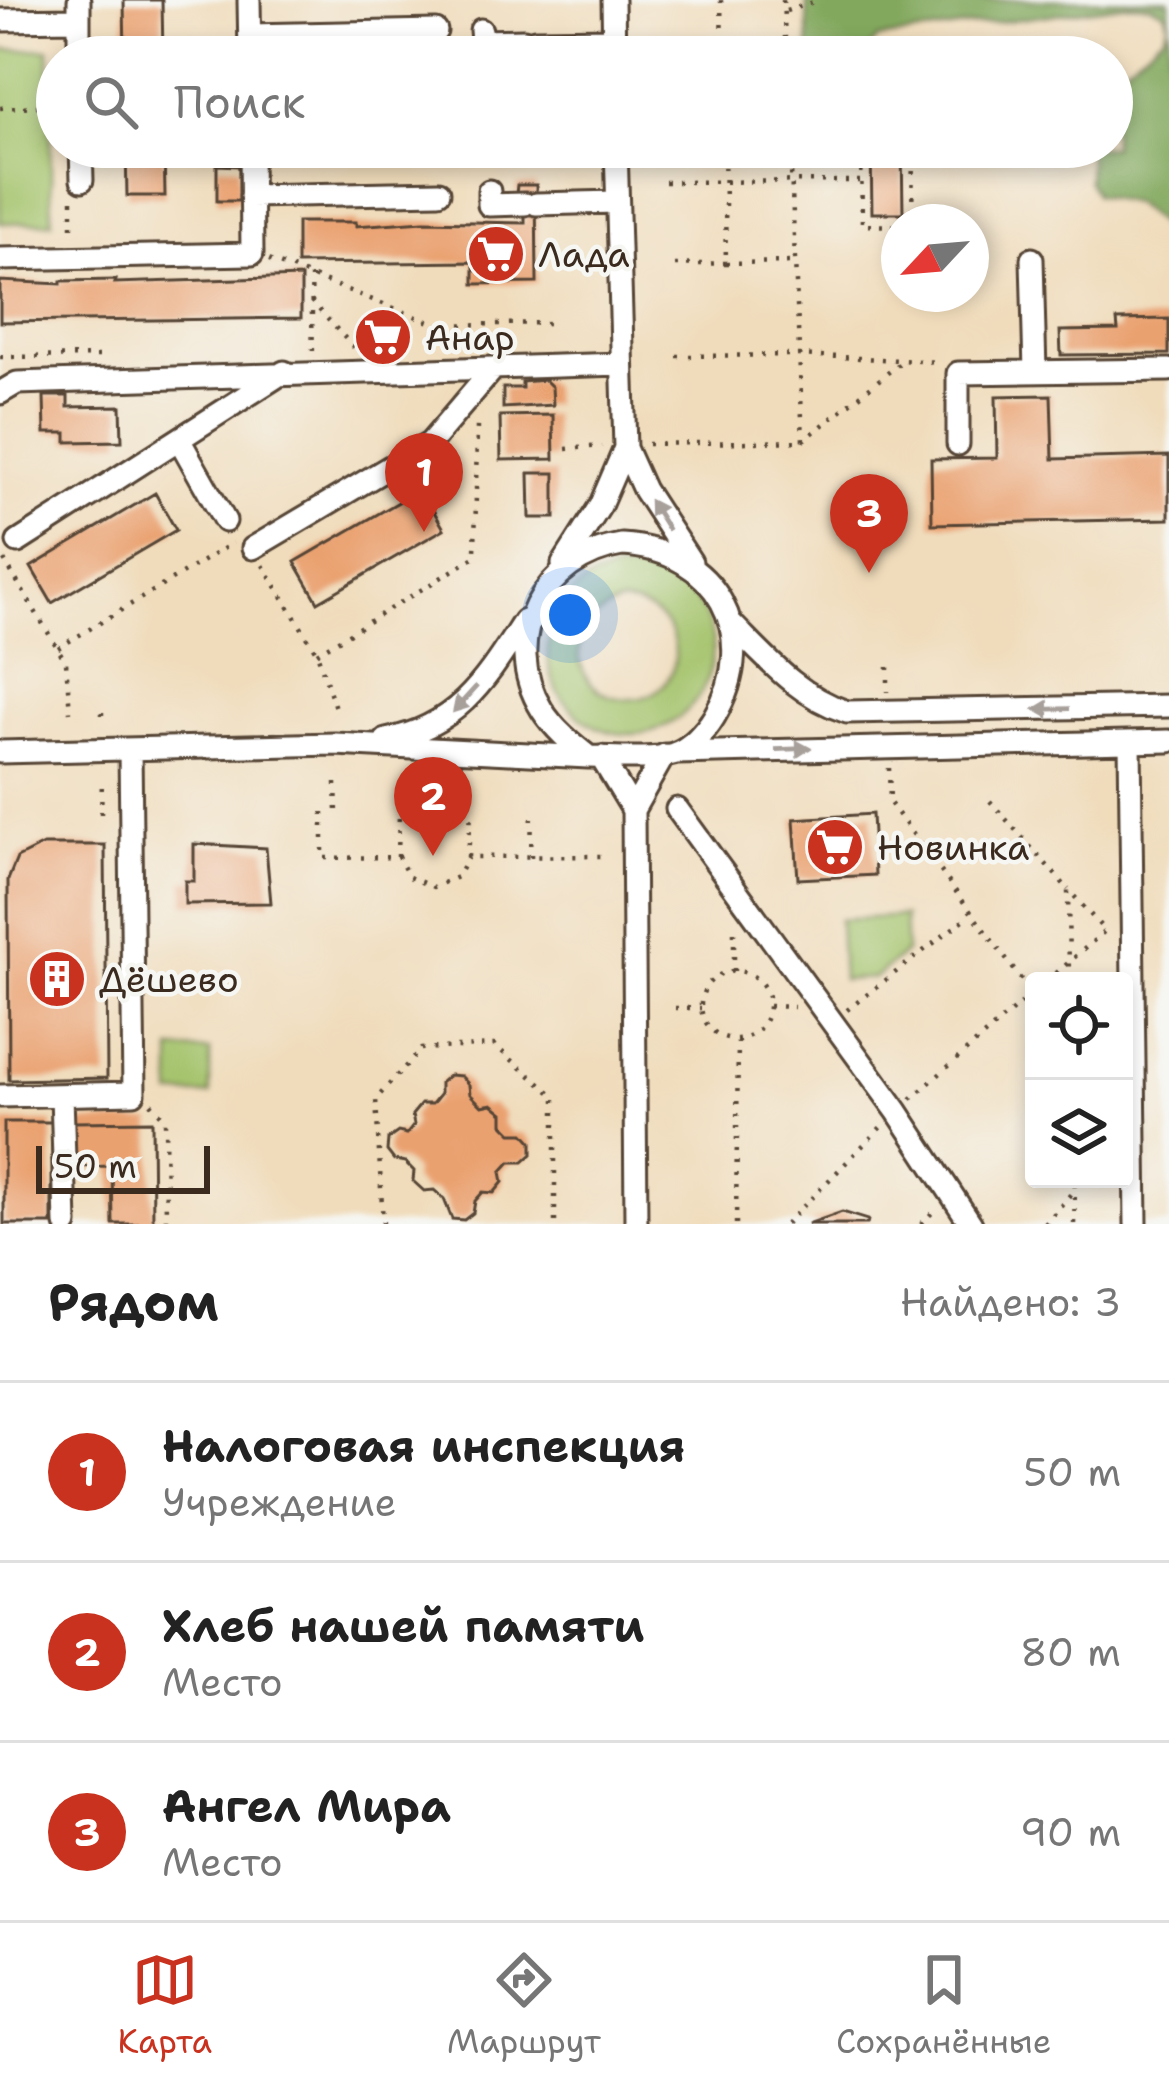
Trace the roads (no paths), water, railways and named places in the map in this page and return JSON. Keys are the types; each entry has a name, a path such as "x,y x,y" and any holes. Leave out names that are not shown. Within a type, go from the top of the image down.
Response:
{"street":[{"path":"249,0 250,36"},
{"path":"613,0 614,36"},
{"path":"0,20 79,9"},
{"path":"481,30 482,36"},
{"path":"374,36 436,31"},
{"path":"82,168 82,180"},
{"path":"0,260 252,254 251,168"},
{"path":"362,745 416,734 457,711 499,660 600,506 616,447 621,364 616,168"},
{"path":"489,191 489,205 617,202"},
{"path":"251,196 439,192"},
{"path":"1032,259 1034,372"},
{"path":"0,393 17,383 621,364"},
{"path":"253,548 430,442 494,368"},
{"path":"958,444 958,373 1169,370"},
{"path":"9,549 284,372"},
{"path":"180,441 226,521"},
{"path":"616,447 703,577"},
{"path":"555,575 586,554 622,545 658,549 703,577 731,623 817,702 847,712 1169,706"},
{"path":"533,606 524,640 526,675 540,708 561,735 595,757 633,810"},
{"path":"636,1224 633,810 670,754 710,724 733,668 731,623"},
{"path":"0,752 362,745 595,757 1169,741"},
{"path":"1130,742 1136,1224"},
{"path":"0,1096 134,1093 130,749"},
{"path":"677,809 833,1020 971,1224"},
{"path":"62,1095 66,1224"}],"place":[{"name":"Лада","path":"496,254"},
{"name":"Анар","path":"383,337"},
{"name":"Налоговая инспекция","path":"424,532"},
{"name":"Ангел Мира","path":"869,573"},
{"name":"Новинка","path":"835,847"},
{"name":"Хлеб нашей памяти","path":"433,856"},
{"name":"Дёшево","path":"57,979"}]}
